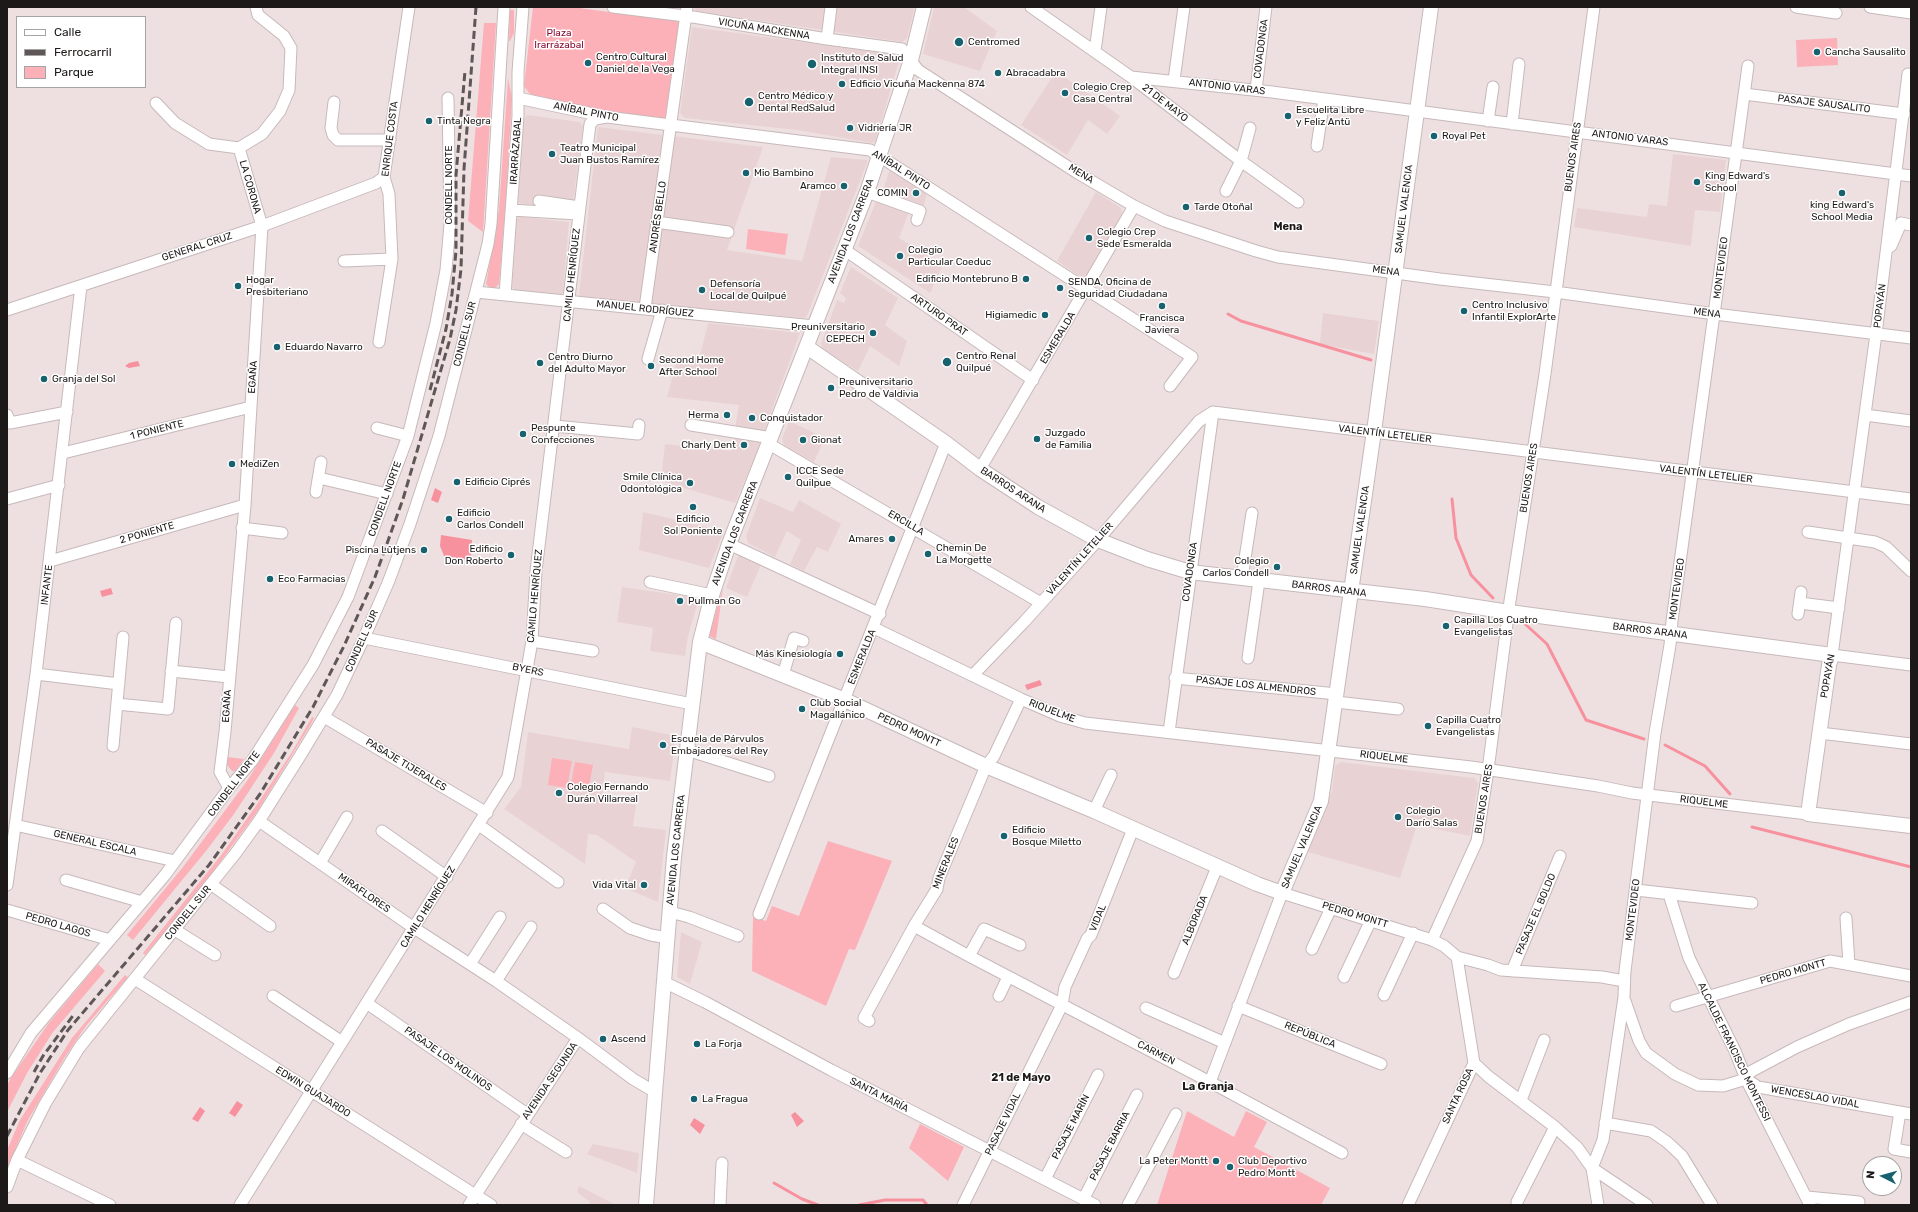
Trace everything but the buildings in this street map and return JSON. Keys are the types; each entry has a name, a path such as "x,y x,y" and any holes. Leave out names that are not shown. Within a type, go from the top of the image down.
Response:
{"main road":[{"name":"AVENIDA LOS CARRERA","path":"646,1205 674,854 700,642 712,595 729,544 867,192 911,60 924,7"},
{"name":"SAMUEL VALENCIA","path":"1282,893 1321,801 1374,433 1431,7"},
{"name":"BARROS ARANA","path":"807,347 946,443 980,469 1038,507 1098,540 1147,559 1190,572 1351,592 1425,599 1509,612 1832,655"},
{"name":"PEDRO MONTT","path":"700,642 845,700 986,766 1094,811 1217,867 1282,893"},
{"name":"POPAYÁN","path":"1808,814 1829,665 1832,655"},
{"name":"RIQUELME","path":"1808,814 1911,826"}],"street":[{"path":"156,103 175,123 209,144 226,148 239,148 262,134 280,111 289,90 291,48 284,36 258,14 256,7"},
{"name":"ENRIQUE COSTA","path":"379,342 392,259 389,194 384,178 409,7"},
{"name":"CONDELL SUR","path":"7,1187 18,1160 45,1104 79,1048 212,885 259,821 337,695 364,638 410,524 439,436 476,292 491,224 504,7"},
{"name":"IRARRÁZABAL","path":"505,295 518,116 518,72 523,7"},
{"name":"VICUÑA MACKENNA","path":"614,7 687,12 827,39 902,50 911,60"},
{"path":"827,39 831,7"},
{"name":"21 DE MAYO","path":"1031,7 1131,77 1241,161 1298,202"},
{"path":"1095,51 1101,7"},
{"path":"1174,80 1184,7"},
{"name":"COVADONGA","path":"1256,90 1266,7"},
{"name":"BUENOS AIRES","path":"1432,940 1477,841 1533,452 1594,7"},
{"path":"1796,7 1836,13"},
{"path":"1870,7 1911,13"},
{"name":"ANDRÉS BELLO","path":"646,308 656,222 687,12"},
{"name":"MENA","path":"911,60 921,72 1076,172 1134,206 1165,221 1256,251 1278,257 1396,273 1911,338"},
{"path":"1512,124 1519,64"},
{"name":"MONTEVIDEO","path":"1592,1168 1603,1140 1624,997 1624,981 1655,733 1671,633 1748,66"},
{"name":"POPAYÁN","path":"1832,655 1876,334 1896,174 1906,135 1904,114 1908,74"},
{"name":"ANTONIO VARAS","path":"1131,77 1174,80 1256,90 1911,176"},
{"path":"1488,120 1493,87"},
{"name":"PASAJE SAUSALITO","path":"1744,94 1904,114"},
{"name":"CONDELL NORTE","path":"7,1072 31,1033 175,861 227,784 252,762 325,644 348,597 408,436 436,323 448,254 450,224 448,98"},
{"name":"ANÍBAL PINTO","path":"518,98 607,117 870,150 1087,288 1192,357 1170,386"},
{"path":"1317,146 1324,99"},
{"path":"334,102 331,128 333,135 338,140 390,140"},
{"name":"CAMILO HENRÍQUEZ","path":"240,1205 342,1042 368,1004 508,777 532,641 536,572 555,426 590,124 595,119 607,117"},
{"path":"1226,192 1241,161 1250,128"},
{"name":"LA CORONA","path":"239,148 262,226"},
{"name":"GENERAL CRUZ","path":"7,310 262,226 376,183 384,178"},
{"path":"867,192 920,211 917,220"},
{"path":"539,201 579,210"},
{"name":"ESMERALDA","path":"980,469 1134,206"},
{"path":"511,210 579,210"},
{"path":"656,222 728,232"},
{"path":"1886,248 1891,246 1900,223 1911,224"},
{"name":"EGAÑA","path":"227,784 220,772 245,505 262,226"},
{"name":"ARTURO PRAT","path":"845,250 1033,380"},
{"path":"344,261 392,259"},
{"name":"INFANTE","path":"7,885 11,827 36,674 60,485 81,286"},
{"name":"MANUEL RODRÍGUEZ","path":"476,292 814,326"},
{"path":"648,359 662,310"},
{"name":"1 PONIENTE","path":"63,453 251,406"},
{"path":"7,415 10,423 67,412"},
{"name":"COVADONGA","path":"1168,732 1213,412"},
{"name":"VALENTÍN LETELIER","path":"973,675 1098,540 1199,421 1213,412 1911,499"},
{"path":"1865,415 1911,421"},
{"path":"555,426 638,434 639,425"},
{"path":"691,425 770,441"},
{"path":"377,428 408,436"},
{"name":"ERCILLA","path":"770,441 1041,603"},
{"name":"ESMERALDA","path":"759,914 880,614 946,443"},
{"path":"316,492 321,462"},
{"path":"319,478 387,494"},
{"path":"7,499 60,485"},
{"name":"2 PONIENTE","path":"50,561 245,505"},
{"path":"1242,578 1252,513"},
{"path":"242,528 282,533"},
{"path":"1808,532 1875,542 1886,546 1911,572"},
{"path":"729,544 880,614"},
{"path":"1248,658 1259,581"},
{"path":"650,582 712,595"},
{"path":"1798,614 1800,598 1839,608"},
{"path":"117,704 168,708 176,623"},
{"name":"RIQUELME","path":"874,628 1021,699 1060,716 1085,723 1329,750 1488,770 1648,794 1808,814"},
{"path":"113,746 123,637"},
{"name":"BYERS","path":"364,638 692,704"},
{"path":"783,675 794,638 803,641"},
{"path":"532,641 593,651"},
{"name":"BARROS ARANA","path":"1832,655 1911,665"},
{"path":"171,671 229,677"},
{"path":"36,674 119,684"},
{"name":"PASAJE LOS ALMENDROS","path":"1175,678 1336,698 1398,709"},
{"name":"MINERALES","path":"869,1021 864,1018 914,926 937,889 939,878 986,766 994,756 1021,699"},
{"name":"PASAJE TIJERALES","path":"324,717 487,813"},
{"path":"1820,733 1911,744"},
{"path":"687,750 769,776"},
{"path":"1094,811 1111,775"},
{"path":"320,863 347,817"},
{"name":"MIRAFLORES","path":"259,821 414,928 496,981 578,1038 633,1079 655,1092"},
{"path":"479,825 558,882"},
{"name":"GENERAL ESCALA","path":"11,827 175,861"},
{"name":"VIDAL","path":"1062,1005 1065,987 1087,939 1091,934 1133,829"},
{"path":"382,831 447,877"},
{"name":"PASAJE EL BOLDO","path":"1512,971 1560,856"},
{"name":"ALBORADA","path":"1174,972 1217,867"},
{"path":"66,880 142,902"},
{"path":"212,885 270,926"},
{"path":"1636,890 1752,903"},
{"name":"PEDRO MONTT","path":"1282,893 1413,933 1444,946 1458,957 1501,970 1624,981"},
{"name":"SAMUEL VALENCIA","path":"1210,1082 1282,893"},
{"name":"ALCALDE FRANCISCO MONTESSI","path":"1669,894 1688,958 1735,1051 1746,1080 1808,1201"},
{"path":"1312,949 1332,908"},
{"name":"PEDRO LAGOS","path":"7,910 110,940"},
{"path":"604,910 630,928 651,935 668,938"},
{"path":"670,912 689,917 738,936"},
{"path":"470,964 500,917"},
{"path":"1846,918 1849,964"},
{"path":"1344,977 1371,920"},
{"name":"CARMEN","path":"914,926 1342,1153"},
{"path":"496,981 531,927"},
{"path":"969,956 984,929 1020,945"},
{"path":"174,930 215,955"},
{"path":"1384,995 1413,933"},
{"name":"SANTA ROSA","path":"1408,1205 1474,1063 1458,957"},
{"name":"PEDRO MONTT","path":"1676,1006 1830,961 1911,976"},
{"path":"999,996 1008,977"},
{"name":"EDWIN GUAJARDO","path":"135,979 491,1205"},
{"name":"SANTA MARÍA","path":"664,982 705,1002 825,1067 1096,1205"},
{"path":"273,996 342,1042"},
{"path":"1624,997 1639,1041 1646,1053 1659,1063 1698,1085 1722,1086 1746,1080 1750,1072 1797,1047 1849,1024 1911,1002"},
{"name":"PASAJE LOS MOLINOS","path":"368,1004 527,1114"},
{"name":"PASAJE VIDAL","path":"964,1202 1062,1005"},
{"name":"REPÚBLICA","path":"1238,1006 1381,1064"},
{"path":"1146,1008 1225,1043"},
{"name":"AVENIDA SEGUNDA","path":"469,1205 578,1038"},
{"path":"1521,1100 1544,1040"},
{"path":"1474,1063 1489,1077 1555,1127 1577,1147 1592,1168 1648,1205"},
{"name":"PASAJE MARÍN","path":"1045,1179 1098,1075"},
{"name":"WENCESLAO VIDAL","path":"1746,1080 1758,1087 1906,1113"},
{"name":"PASAJE BARRIA","path":"1084,1198 1137,1094"},
{"path":"1906,1113 1894,1149 1911,1152"},
{"path":"1128,1205 1176,1114"},
{"path":"1605,1123 1651,1131 1667,1142 1682,1156 1712,1205"},
{"name":"AVENIDA SEGUNDA","path":"521,1124 566,1152"},
{"path":"1517,1202 1555,1127"},
{"path":"18,1160 110,1205"},
{"path":"720,1205 722,1163"},
{"path":"1592,1168 1598,1205"},
{"path":"1808,1201 1859,1202"}],"shaded area":[{"path":"694,7 915,7 907,38 902,42 696,11"},
{"name":"Centromed","path":"934,7 964,7 997,31 980,71 923,54"},
{"path":"692,27 899,55 900,58 875,142 872,143 797,130 685,118 680,113"},
{"name":"Colegio Crep Casa Central","path":"1056,71 1120,116 1107,134 1088,120 1067,155 1021,125"},
{"path":"527,115 580,122 583,127 572,210 518,203 524,119"},
{"path":"598,127 763,147 727,250 802,261 831,157 867,160 807,316 804,318 580,297 579,295"},
{"name":"King Edward's School","path":"1673,154 1726,160 1720,212 1695,210 1691,246 1574,227 1577,208 1647,217 1649,204 1667,206"},
{"path":"890,169 927,191 924,206 883,190"},
{"name":"Colegio Crep Sede Esmeralda","path":"1096,192 1121,208 1122,214 1086,277 1082,278 1057,261"},
{"name":"Colegio Particular Coeduc","path":"877,199 909,212 899,238 943,265 930,293 858,246"},
{"path":"520,217 569,222 563,292 561,295 516,291 512,287 517,219"},
{"path":"851,267 898,298 885,325 907,341 899,366 870,346 858,371 823,350 821,344 837,300 844,303 846,298 840,293"},
{"path":"1323,313 1379,321 1374,354 1320,344"},
{"path":"708,323 800,333 753,461 735,503 661,481 665,444 731,451 739,405 667,397 678,356 699,359"},
{"path":"138,361 140,366 129,368 125,366 129,363"},
{"name":"Gionat","path":"789,421 825,438 814,462 784,446 782,439"},
{"path":"435,488 442,492 438,503 431,500"},
{"path":"760,498 793,512 799,500 841,524 828,552 817,547 804,571 790,564 801,540 787,531 775,557 748,543 746,536"},
{"path":"643,512 724,531 709,568 639,550"},
{"path":"441,535 472,540 471,557 465,559 444,556 440,546"},
{"path":"741,555 761,565 747,597 726,588 738,556"},
{"path":"622,587 699,598 688,636 685,656 650,651 653,628 617,622"},
{"path":"111,588 113,594 102,597 100,591"},
{"path":"1040,680 1042,685 1027,690 1025,685"},
{"path":"632,727 676,736 670,781 605,772 602,799 636,805 633,826 666,830 658,902 625,888 636,862 597,835 588,834 585,864 504,809 521,787 528,732 629,749"},
{"name":"Colegio Darío Salas","path":"1341,762 1474,778 1478,783 1470,836 1417,825 1400,878 1308,852 1332,791 1335,766"},
{"path":"681,932 702,942 690,984 677,977"},
{"path":"237,1101 243,1105 235,1117 229,1113"},
{"path":"200,1107 205,1111 198,1122 192,1119"},
{"path":"795,1112 804,1121 797,1127 791,1115"},
{"path":"694,1118 705,1125 700,1134 690,1125"},
{"path":"593,1144 639,1153 637,1173 587,1154"},
{"path":"579,1186 616,1205 588,1205 590,1202 577,1192"}],"green space":[{"name":"Plaza Irarrázabal","path":"533,7 572,7 683,22 670,112 666,120 538,100 529,93 524,86"},
{"path":"510,10 514,10 514,33 509,41"},
{"path":"484,23 496,23 483,232 468,221"},
{"name":"Cancha Sausalito","path":"1837,38 1838,65 1797,67 1796,40"},
{"path":"508,78 512,97 499,284 495,288 490,288 486,284 499,210"},
{"path":"748,229 788,234 785,255 746,249"},
{"path":"723,588 716,639 709,636"},
{"path":"295,705 299,708 274,753 234,814 206,851 133,940 127,935 183,867 247,781"},
{"path":"312,717 314,718 311,724 257,812 195,896 145,955 143,953 222,854 260,800 292,752"},
{"path":"227,757 244,759 235,771 232,771 227,765"},
{"path":"552,758 572,761 567,788 548,785"},
{"path":"575,762 593,765 588,792 570,789"},
{"path":"828,841 892,861 855,950 849,949 826,1006 752,971 753,917 766,921 772,906 799,916"},
{"path":"98,964 105,971 53,1032 27,1073 7,1112 7,1085 11,1078 48,1024"},
{"path":"125,975 128,977 86,1026 65,1057 28,1120 7,1168 7,1150 20,1120 72,1038"},
{"name":"La Peter Montt","path":"1187,1111 1234,1137 1246,1111 1267,1122 1254,1147 1330,1188 1321,1205 1157,1205"},
{"path":"920,1124 964,1147 948,1181 909,1148"}],"waterway":[{"path":"1228,314 1241,321 1371,360"},
{"path":"1452,499 1456,538 1471,575 1493,598"},
{"path":"1524,623 1547,644 1586,720 1644,739"},
{"path":"1665,745 1705,766 1730,794"},
{"path":"1752,827 1911,867"},
{"path":"774,1183 802,1199 818,1205"},
{"path":"859,1205 885,1200 923,1200 927,1205"}],"railway":[{"path":"7,1136 40,1073 68,1030 209,865 260,794 313,707 344,646 375,577 403,499 450,339 456,310 461,269 464,169 476,7"},
{"path":"430,390 446,329 452,294 456,251 456,175 465,71"},
{"path":"34,1072 43,1056 75,1013"}],"place":[{"name":"Centromed","path":"959,42"},
{"name":"Cancha Sausalito","path":"1817,52"},
{"name":"Centro Cultural Daniel de la Vega","path":"588,63"},
{"name":"Instituto de Salud Integral INSI","path":"812,64"},
{"name":"Abracadabra","path":"998,73"},
{"name":"Edficio Vicuña Mackenna 874","path":"842,84"},
{"name":"Colegio Crep Casa Central","path":"1065,93"},
{"name":"Centro Médico y Dental RedSalud","path":"749,102"},
{"name":"Escuelita Libre y Feliz Antü","path":"1288,116"},
{"name":"Tinta Negra","path":"429,121"},
{"name":"Vidriería JR","path":"850,128"},
{"name":"Royal Pet","path":"1434,136"},
{"name":"Teatro Municipal Juan Bustos Ramírez","path":"552,154"},
{"name":"Mio Bambino","path":"746,173"},
{"name":"King Edward's School","path":"1697,182"},
{"name":"Aramco","path":"844,186"},
{"name":"COMIN","path":"916,193"},
{"name":"king Edward's School Media","path":"1842,193"},
{"name":"Tarde Otoñal","path":"1186,207"},
{"name":"Colegio Crep Sede Esmeralda","path":"1089,238"},
{"name":"Colegio Particular Coeduc","path":"900,256"},
{"name":"Edificio Montebruno B","path":"1026,279"},
{"name":"Hogar Presbiteriano","path":"238,286"},
{"name":"SENDA, Oficina de Seguridad Ciudadana","path":"1060,288"},
{"name":"Defensoría Local de Quilpué","path":"702,290"},
{"name":"Francisca Javiera","path":"1162,306"},
{"name":"Centro Inclusivo Infantil ExplorArte","path":"1464,311"},
{"name":"Higiamedic","path":"1045,315"},
{"name":"Preuniversitario CEPECH","path":"873,333"},
{"name":"Eduardo Navarro","path":"277,347"},
{"name":"Centro Renal Quilpué","path":"947,362"},
{"name":"Centro Diurno del Adulto Mayor","path":"540,363"},
{"name":"Second Home After School","path":"651,366"},
{"name":"Granja del Sol","path":"44,379"},
{"name":"Preuniversitario Pedro de Valdivia","path":"831,388"},
{"name":"Herma","path":"727,415"},
{"name":"Conquistador","path":"752,418"},
{"name":"Pespunte Confecciones","path":"523,434"},
{"name":"Juzgado de Familia","path":"1037,439"},
{"name":"Gionat","path":"803,440"},
{"name":"Charly Dent","path":"744,445"},
{"name":"MediZen","path":"232,464"},
{"name":"ICCE Sede Quilpue","path":"788,477"},
{"name":"Edificio Ciprés","path":"457,482"},
{"name":"Smile Clínica Odontológica","path":"690,483"},
{"name":"Edificio Sol Poniente","path":"693,507"},
{"name":"Edificio Carlos Condell","path":"449,519"},
{"name":"Amares","path":"892,539"},
{"name":"Piscina Lûtjens","path":"424,550"},
{"name":"Chemin De La Morgette","path":"928,554"},
{"name":"Edificio Don Roberto","path":"511,555"},
{"name":"Colegio Carlos Condell","path":"1277,567"},
{"name":"Eco Farmacias","path":"270,579"},
{"name":"Pullman Go","path":"680,601"},
{"name":"Capilla Los Cuatro Evangelistas","path":"1446,626"},
{"name":"Más Kinesiología","path":"840,654"},
{"name":"Club Social Magallánico","path":"802,709"},
{"name":"Capilla Cuatro Evangelistas","path":"1428,726"},
{"name":"Escuela de Párvulos Embajadores del Rey","path":"663,745"},
{"name":"Colegio Fernando Durán Villarreal","path":"559,793"},
{"name":"Colegio Darío Salas","path":"1398,817"},
{"name":"Edificio Bosque Miletto","path":"1004,836"},
{"name":"Vida Vital","path":"644,885"},
{"name":"Ascend","path":"603,1039"},
{"name":"La Forja","path":"697,1044"},
{"name":"La Fragua","path":"694,1099"},
{"name":"La Peter Montt","path":"1216,1161"},
{"name":"Club Deportivo Pedro Montt","path":"1230,1167"}],"district":[{"name":"Mena","path":"1288,227"},
{"name":"21 de Mayo","path":"1021,1078"},
{"name":"La Granja","path":"1208,1087"}]}
